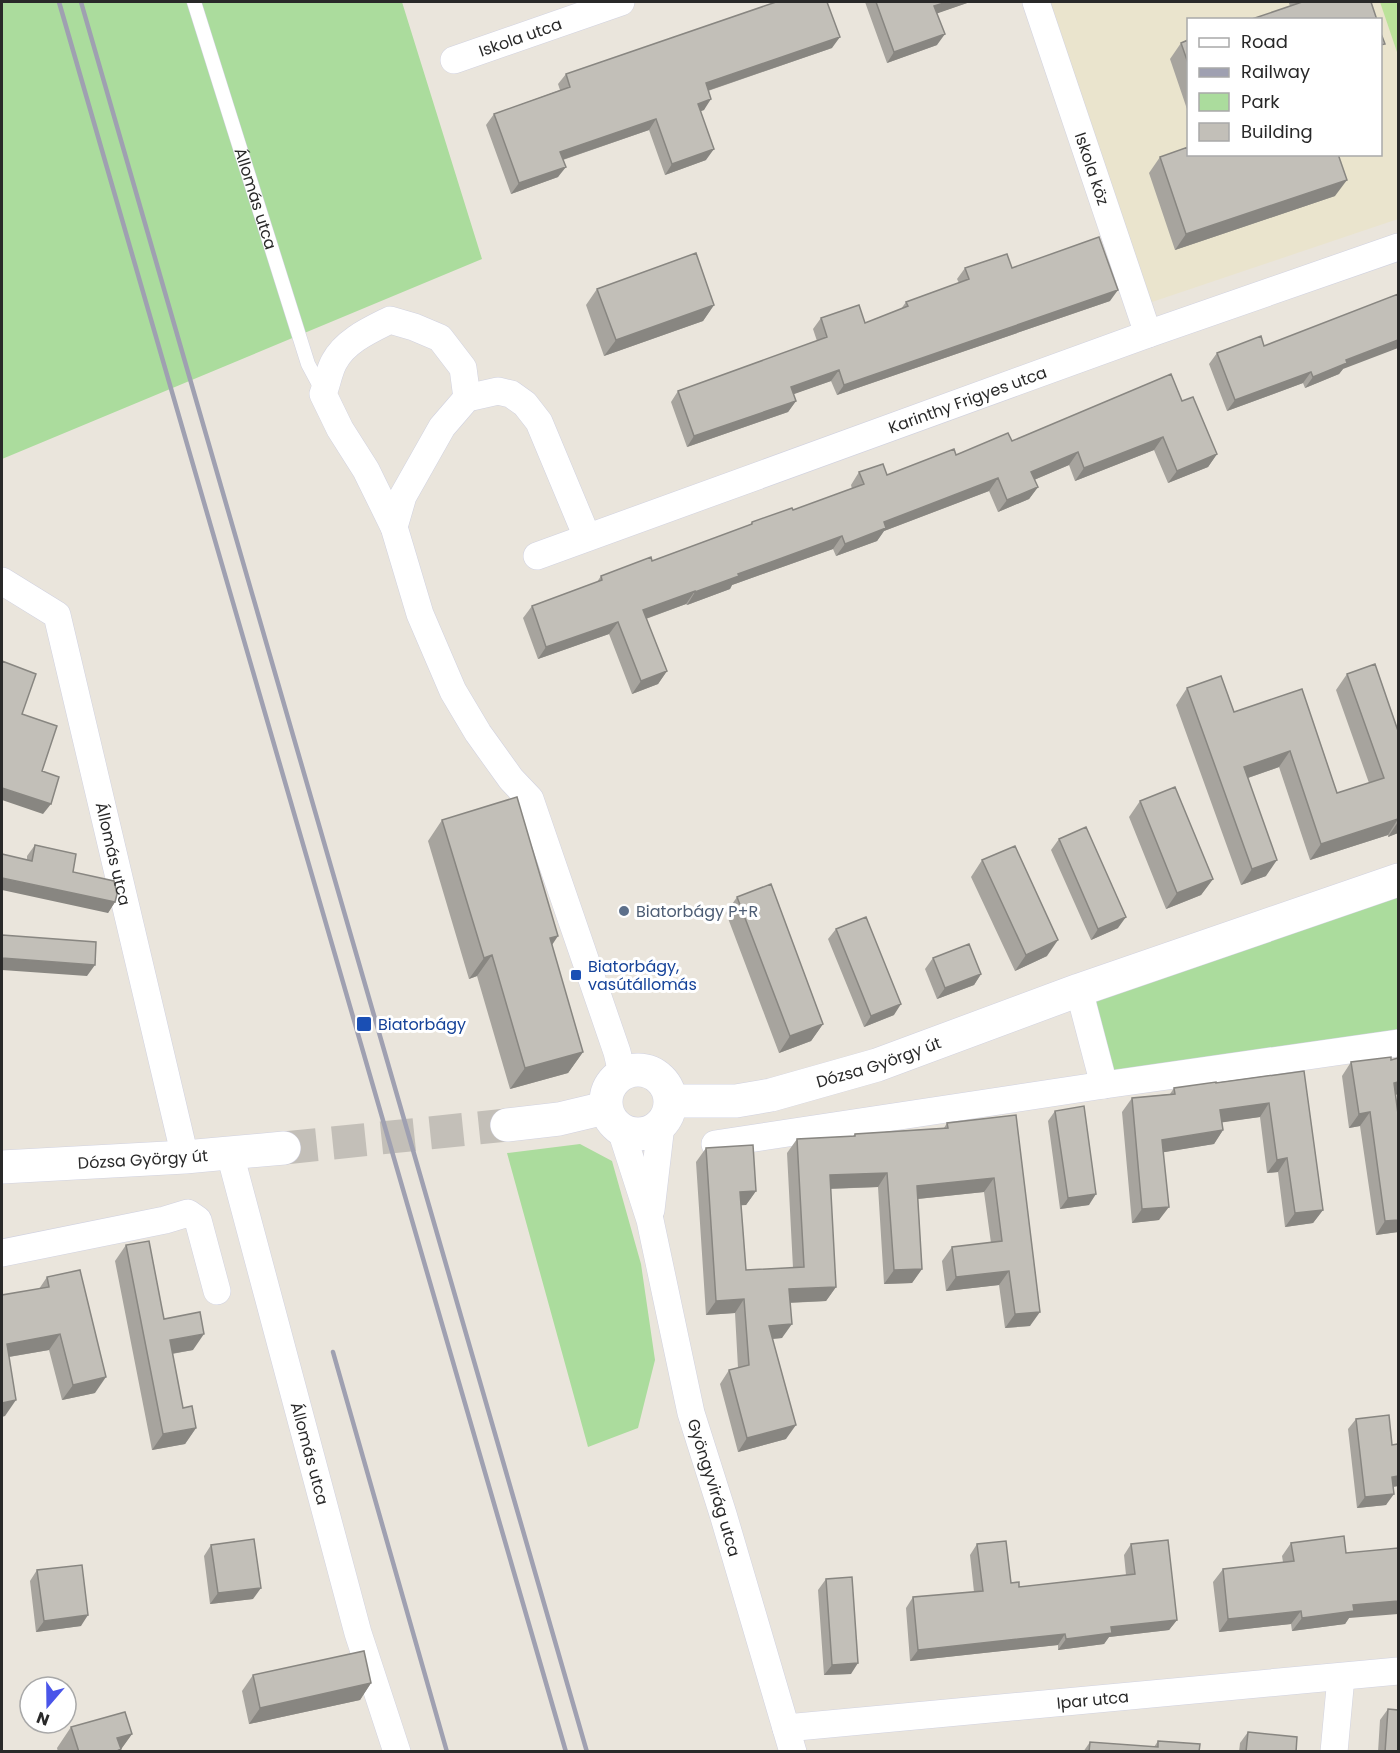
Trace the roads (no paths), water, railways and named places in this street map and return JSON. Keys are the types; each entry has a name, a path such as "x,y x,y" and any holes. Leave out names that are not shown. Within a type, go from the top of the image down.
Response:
{"street":[{"name":"Iskola utca","path":"454,60 621,2"},
{"name":"Iskola köz","path":"1036,2 1148,334"},
{"name":"Karinthy Frigyes utca","path":"537,556 1148,334 1398,247"},
{"path":"323,394 334,362 348,345 364,333 390,320 440,338 464,368 467,398"},
{"path":"394,526 403,496 442,427 467,398 498,391 512,394 525,404 539,422 587,537"},
{"name":"Állomás utca","path":"323,394 339,429 366,470 394,526 420,614 453,691 478,733 511,779 530,799 617,1052 622,1073"},
{"name":"Állomás utca","path":"2,580 57,615 185,1157"},
{"name":"Dózsa György út","path":"507,1125 560,1119 613,1119 634,1134 645,1134 666,1113 787,1092 877,1065 1079,990 1398,880"},
{"path":"1079,990 1104,1085"},
{"path":"715,1144 1398,1043"},
{"path":"613,1119 606,1094 611,1082 622,1073 638,1069 654,1073 666,1085 666,1113"},
{"path":"787,1092 794,1132"},
{"name":"Gyöngyvirág utca","path":"650,1220 666,1113"},
{"name":"Gyöngyvirág utca","path":"613,1119 650,1220 691,1413 789,1740"},
{"name":"Dózsa György út","path":"2,1167 230,1154 284,1148"},
{"name":"Állomás utca","path":"230,1154 358,1633 397,1752"},
{"path":"2,1253 165,1220 188,1213 198,1220 217,1291"},
{"name":"Ipar utca","path":"789,1740 1398,1671"},
{"path":"1334,1752 1341,1677"}],"lane":[{"name":"Állomás utca","path":"194,2 308,364 323,394"}],"tunnel":[{"path":"284,1148 507,1125"}],"railway":[{"path":"59,2 566,1752"},
{"path":"81,2 587,1752"},
{"path":"333,1352 447,1752"}],"place":[{"name":"Biatorbágy P+R","path":"624,911"},
{"name":"Biatorbágy, vasútállomás","path":"576,975"},
{"name":"Biatorbágy","path":"364,1024"}]}
